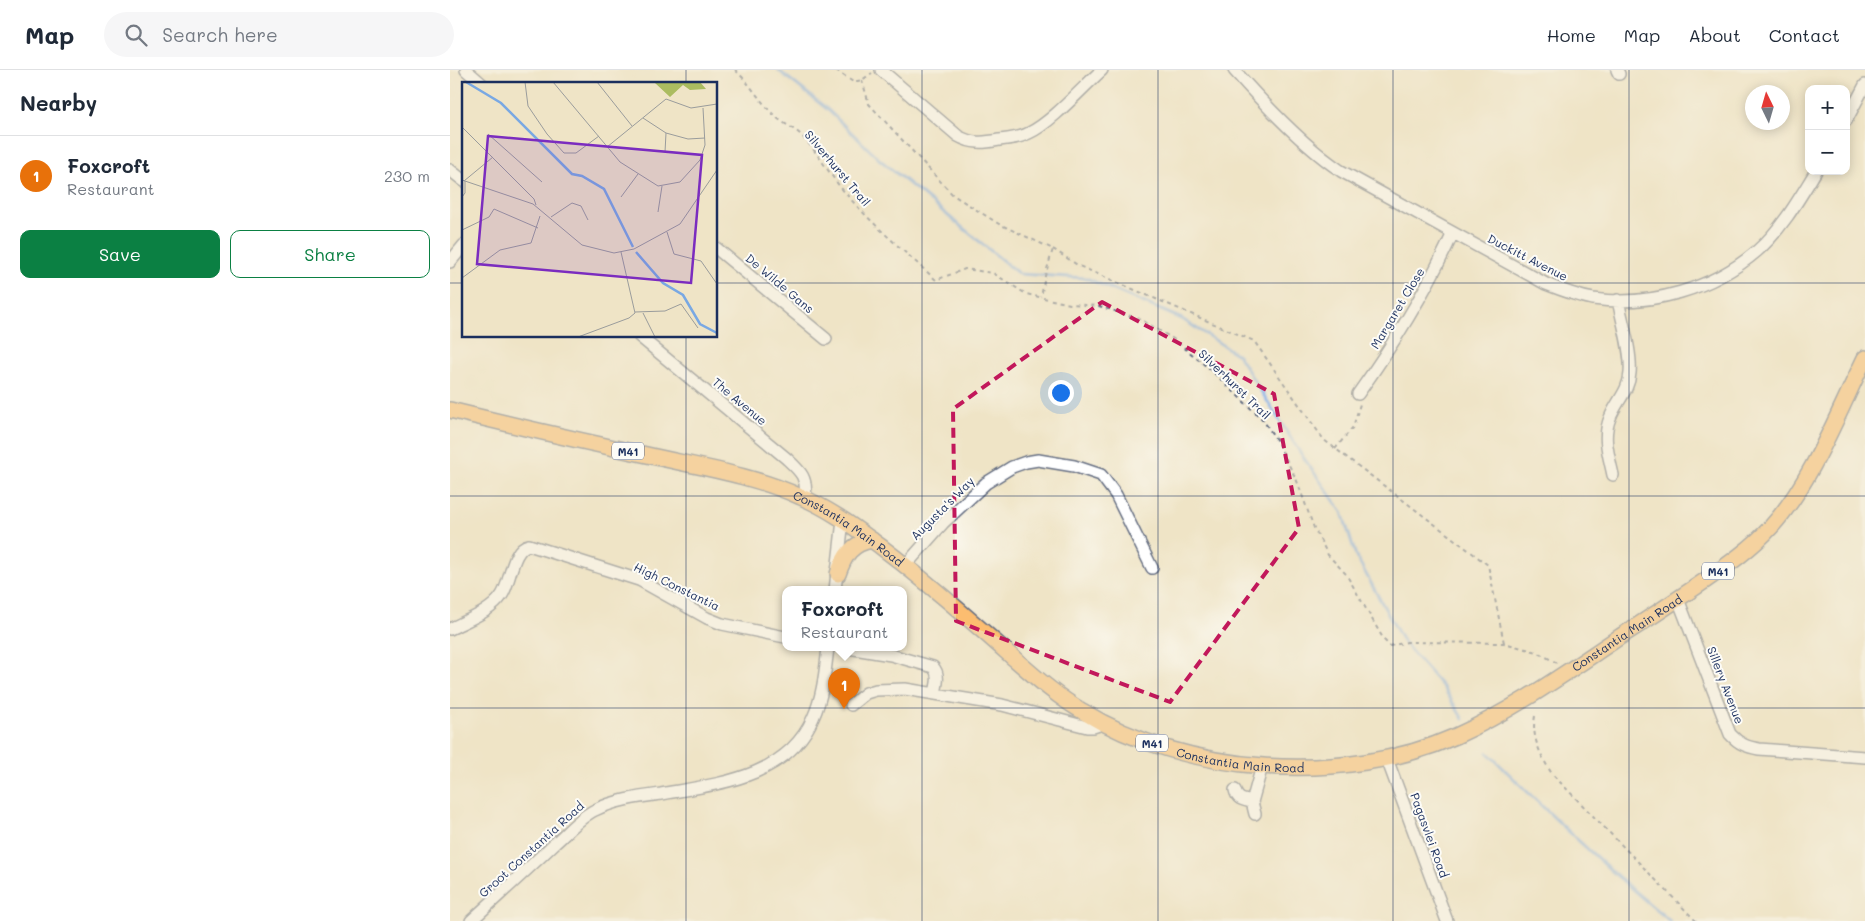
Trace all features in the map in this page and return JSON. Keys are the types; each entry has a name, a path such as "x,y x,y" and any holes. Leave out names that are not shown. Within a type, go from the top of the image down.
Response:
{"main road":[{"name":"Constantia Main Road","path":"450,410 742,476 805,498 843,520 872,540 1036,677 1081,711 1129,735 1176,751 1262,766 1306,768 1338,766 1387,759 1427,747 1475,727 1566,672 1729,564 1759,540 1788,507 1801,488 1865,358"},
{"path":"838,574 843,559 851,550 859,544 872,540"}],"street":[{"path":"466,70 480,82"},
{"path":"881,70 958,136 968,142 977,143 991,142 1031,132 1048,120 1102,70"},
{"name":"Duckitt Avenue","path":"1238,71 1289,127 1329,164 1546,284 1568,293 1593,299 1618,300 1677,294 1709,282 1738,266 1775,232 1813,175"},
{"path":"1850,113 1865,85"},
{"path":"450,170 462,179"},
{"name":"Margaret Close","path":"1358,394 1403,329 1435,272 1453,233"},
{"path":"450,262 462,247"},
{"name":"De Wilde Gans","path":"718,250 826,339"},
{"path":"1613,475 1607,450 1606,433 1610,417 1626,390 1630,373 1618,300"},
{"name":"The Avenue","path":"641,338 786,458 802,474 805,482 805,498"},
{"name":"Augusta's Way","path":"905,566 943,523 986,483 1012,467 1038,460 1074,466 1102,476 1116,494 1152,568"},
{"path":"836,586 843,520"},
{"name":"High Constantia","path":"450,629 482,612 497,601 506,588 519,551 529,545 639,580 707,618 722,624 782,636"},
{"name":"Sillery Avenue","path":"1678,599 1730,734 1738,743 1759,750 1865,757"},
{"name":"Groot Constantia Road","path":"471,921 592,811 618,801 746,777 774,762 792,748 805,734 814,717 823,688 828,651"},
{"path":"892,652 933,667 937,675 935,693"},
{"path":"851,705 866,693 876,690 905,689 1002,705 1088,727 1106,723"},
{"name":"Pagasvlei Road","path":"1387,759 1447,921"},
{"path":"1255,814 1252,802 1262,766"},
{"path":"1235,790 1236,795 1240,799 1252,802"}],"path":[{"name":"Silverhurst Trail","path":"735,70 777,118 799,134 816,153 829,174 859,208 936,280 965,269 993,273 1026,294 1070,304 1098,306 1140,319 1175,340 1212,370 1263,420 1297,480 1314,528 1328,555 1346,574 1384,640 1390,646 1407,642 1504,642"},
{"path":"836,70 853,82 862,80 875,70"},
{"path":"862,80 869,104 953,195 999,224 1053,249 1079,266 1254,341 1324,440 1488,565 1504,642 1537,652 1561,666"},
{"path":"1041,297 1053,249"},
{"path":"1335,449 1353,427 1360,402 1358,394"},
{"path":"1535,716 1535,740 1552,774 1696,921"}],"highlighted area":[{"path":"1102,302 1274,394 1299,528 1170,702 956,621 953,409"}],"waterway":[{"path":"778,70 827,109 879,159 1019,274 1086,278 1182,319 1238,355 1299,451 1342,512 1356,556 1404,643 1443,687 1463,719"},
{"path":"1487,752 1576,839 1670,921"}],"place":[{"name":"Foxcroft","path":"844,709"}]}
